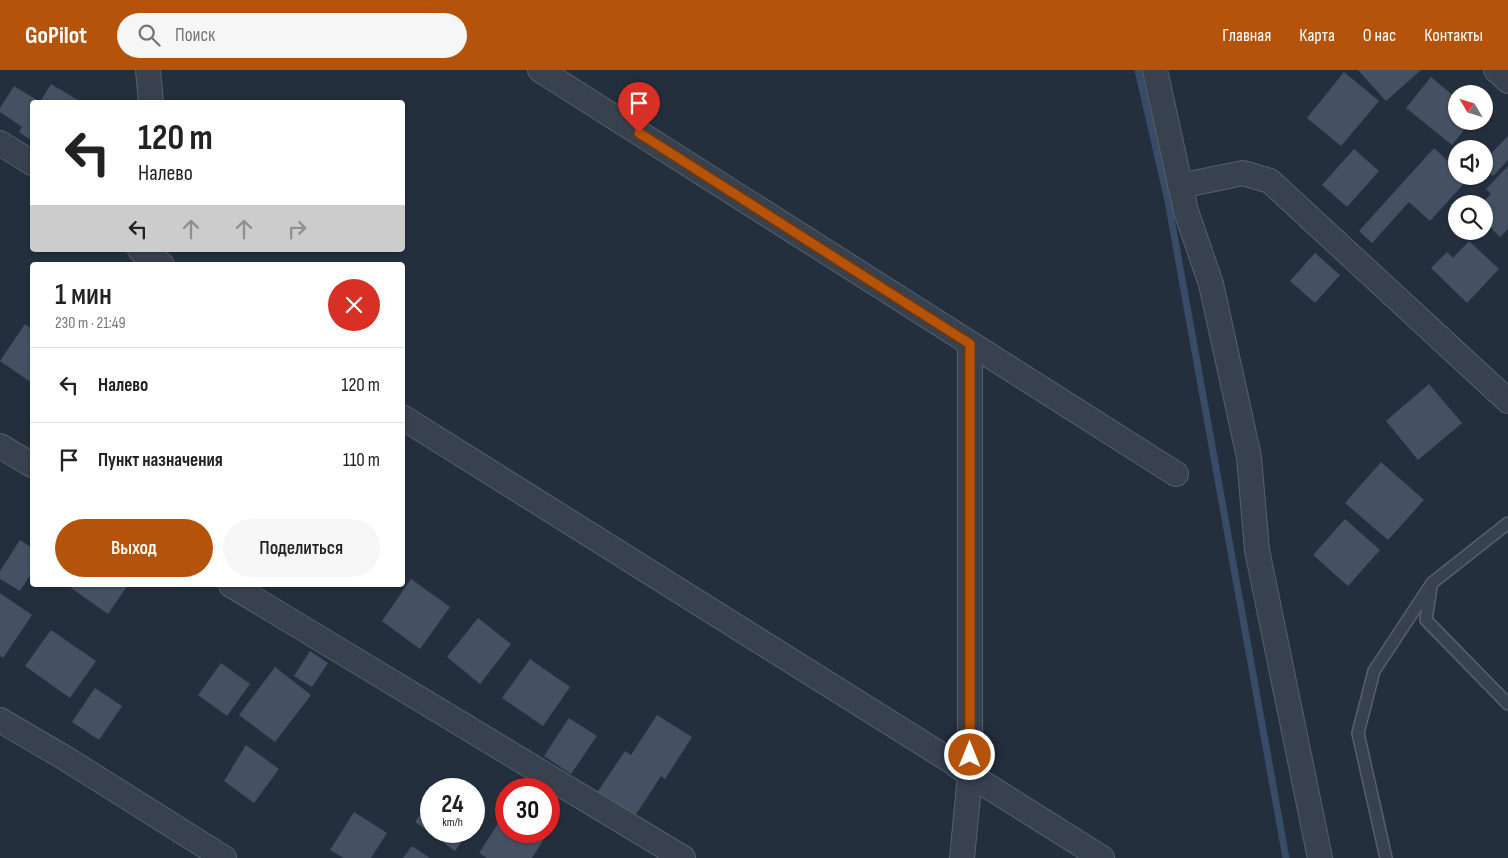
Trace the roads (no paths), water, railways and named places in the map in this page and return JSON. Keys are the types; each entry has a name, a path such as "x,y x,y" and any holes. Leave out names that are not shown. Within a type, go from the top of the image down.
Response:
{"street":[{"path":"148,70 151,100"},
{"path":"540,70 1176,474"},
{"path":"1155,70 1186,211 1211,284 1249,457 1258,550 1320,858"},
{"path":"1496,70 1508,81"},
{"path":"0,143 30,161"},
{"path":"1180,186 1243,172 1270,181 1508,401"},
{"path":"143,252 158,262"},
{"path":"962,858 970,775 970,344"},
{"path":"405,419 951,761 970,775 1102,858"},
{"path":"0,446 30,464"},
{"path":"234,587 683,858"},
{"path":"0,720 224,858"}],"lane":[{"path":"1386,858 1358,733 1374,671 1432,583 1508,524"},
{"path":"1432,583 1426,620 1508,704"}],"waterway":[{"path":"1138,70 1168,201 1286,858"}]}
